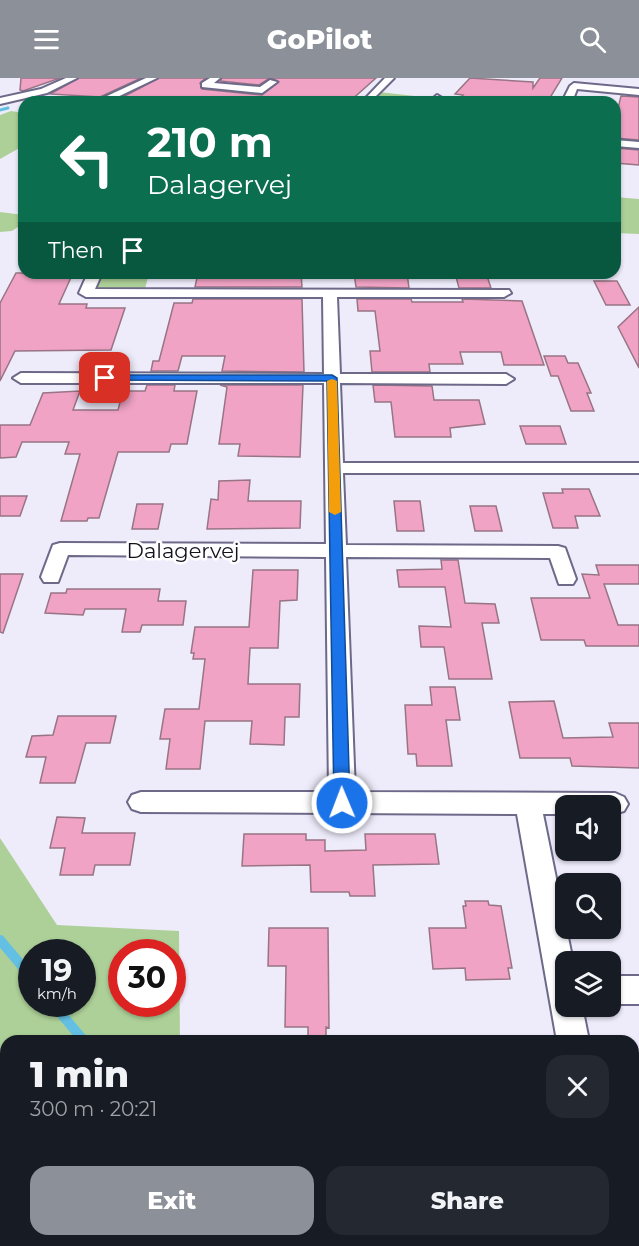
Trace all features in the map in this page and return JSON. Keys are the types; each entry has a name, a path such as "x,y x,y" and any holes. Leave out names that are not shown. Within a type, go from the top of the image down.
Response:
{"street":[{"path":"24,96 44,91 73,78"},
{"path":"112,96 153,78"},
{"path":"216,78 205,85 262,90 273,82"},
{"path":"371,96 390,78"},
{"path":"570,96 574,86 639,92"},
{"path":"621,144 639,145"},
{"path":"92,279 86,293 504,293"},
{"path":"330,293 342,803"},
{"path":"21,379 506,379"},
{"path":"334,468 639,468"},
{"name":"Dalagervej","path":"51,577 60,549 336,550 558,552 566,579"},
{"path":"141,802 555,803"},
{"path":"528,803 556,951"},
{"path":"621,990 639,990"},
{"path":"569,1017 572,1035"}],"green space":[{"path":"379,92 414,96 376,96"},
{"path":"11,111 18,112 18,149 0,159 0,115"},
{"path":"621,198 639,199 639,234 621,233"},
{"path":"0,212 18,214 18,227 12,231 0,232"},
{"path":"100,279 148,279 145,289 99,289 97,286"},
{"path":"0,838 57,925 179,931 179,939 108,939 108,1017 180,1017 180,1035 0,1035"}],"building":[{"path":"21,78 60,78 23,91 20,90"},
{"path":"79,78 141,78 102,96 50,94"},
{"path":"159,78 206,78 200,83 202,89 262,95 279,82 271,78 376,78 356,96 125,96"},
{"path":"222,78 270,78 259,85 220,81"},
{"path":"470,78 533,82 533,88 540,78 562,78 551,96 462,96 455,94"},
{"path":"621,96 639,97 639,140 621,138"},
{"path":"621,148 639,150 639,165 621,164"},
{"path":"18,273 18,279 70,279 59,304 87,304 86,308 125,308 111,350 15,351 0,381 0,303"},
{"path":"197,279 301,279 302,287 195,287"},
{"path":"355,279 408,279 409,288 356,287"},
{"path":"457,279 488,279 491,288 459,288"},
{"path":"594,281 617,281 630,305 606,305"},
{"path":"193,299 302,299 304,372 222,371 225,356 182,356 178,371 151,371 153,361 159,361 174,303 192,303"},
{"path":"357,299 411,299 412,302 463,302 462,299 522,301 544,365 504,365 501,352 460,352 463,364 429,364 430,372 372,372 370,351 380,351 375,311 358,311"},
{"path":"639,307 639,368 618,327"},
{"path":"544,356 565,356 568,363 578,363 591,393 587,393 594,411 571,411 558,376 551,376"},
{"path":"147,385 175,385 174,391 197,391 187,444 171,444 169,452 118,452 99,518 88,518 87,521 61,521 80,454 65,454 69,442 22,442 16,457 0,458 0,425 30,425 43,393 80,391 73,410 118,410 123,391 145,391"},
{"path":"220,385 303,385 300,457 238,456 240,444 219,444 227,387"},
{"path":"373,385 432,386 434,400 479,400 485,424 450,428 451,437 395,437 391,402 375,402"},
{"path":"520,426 560,426 566,444 526,444"},
{"path":"250,480 248,501 301,501 300,528 207,529 211,499 218,500 219,481"},
{"path":"562,489 589,489 600,516 575,516 578,528 553,528 543,493 563,493"},
{"path":"0,496 27,496 20,516 0,516"},
{"path":"394,501 420,501 424,531 397,531"},
{"path":"137,504 163,504 158,529 132,529"},
{"path":"470,506 496,506 502,531 475,531"},
{"path":"441,560 458,560 465,603 495,604 499,623 482,623 492,679 449,679 444,647 421,647 419,626 451,627 445,587 399,587 397,570 442,569"},
{"path":"596,565 639,565 639,584 604,584 618,625 639,625 639,646 586,646 584,640 541,640 531,598 590,598 582,574 599,575"},
{"path":"253,570 298,570 297,600 280,601 278,648 250,648 248,684 300,684 299,717 285,717 284,745 250,744 252,721 205,721 200,769 166,769 170,739 160,739 165,709 199,709 205,659 193,659 194,653 191,653 195,627 249,627"},
{"path":"0,574 23,574 3,633 0,632"},
{"path":"67,589 160,589 158,601 186,601 183,625 142,625 140,632 122,632 126,609 85,609 83,615 45,613 51,593 66,593"},
{"path":"430,687 455,687 460,720 446,720 452,766 417,766 416,754 408,754 405,705 432,705"},
{"path":"554,701 563,738 613,737 609,723 639,723 639,768 572,766 570,758 520,758 509,702"},
{"path":"58,716 116,716 110,743 86,743 75,783 40,783 46,757 26,757 32,736 53,735"},
{"path":"57,817 85,818 82,833 135,833 130,865 95,865 93,875 60,875 65,848 50,848"},
{"path":"244,834 306,834 306,840 325,840 325,851 366,850 365,834 435,834 439,864 373,865 375,896 350,896 349,892 311,892 310,865 242,866"},
{"path":"465,901 488,901 489,905 501,906 512,968 508,968 510,979 466,980 465,968 433,969 429,928 466,928 463,906 466,906"},
{"path":"269,928 328,928 329,1028 326,1027 326,1035 308,1035 308,1027 285,1027 286,966 268,966"}],"waterway":[{"path":"80,96 89,95"},
{"path":"0,110 8,108"},
{"path":"0,940 18,961"},
{"path":"64,1017 79,1035"}],"slow traffic":[{"path":"332,381 335,512"}],"route":[{"path":"105,378 332,378 342,803"}]}
